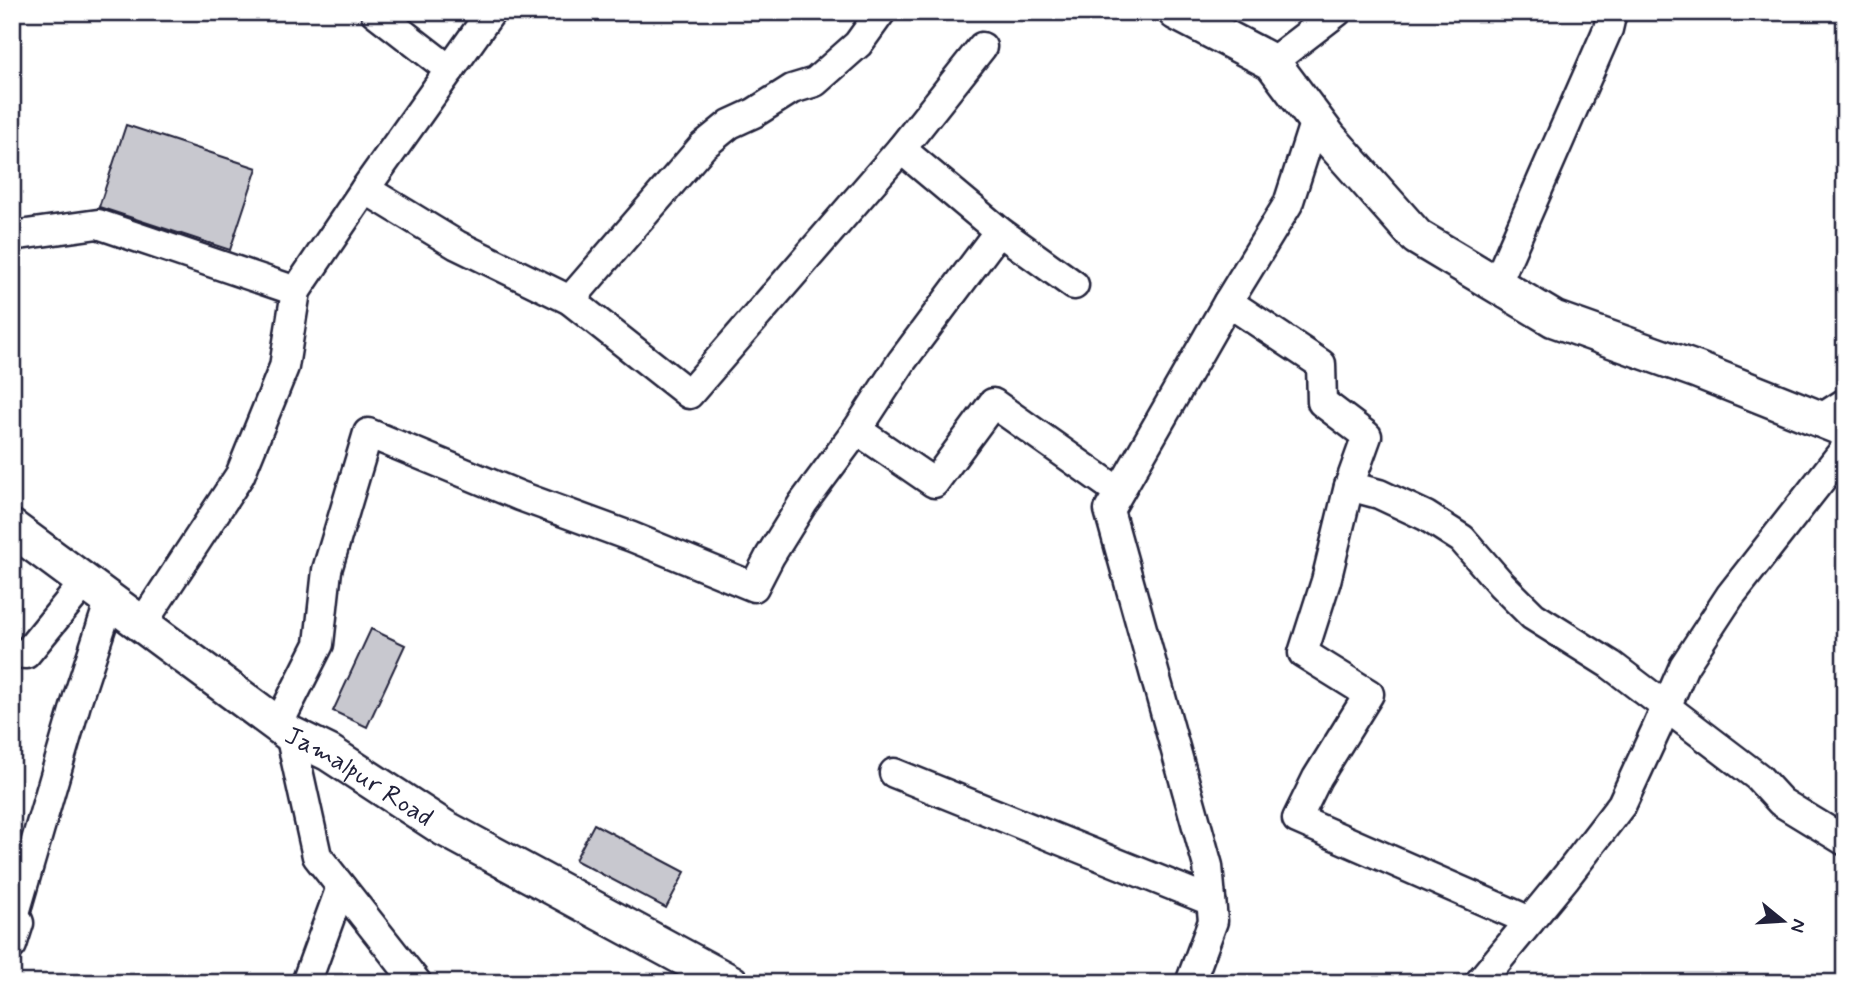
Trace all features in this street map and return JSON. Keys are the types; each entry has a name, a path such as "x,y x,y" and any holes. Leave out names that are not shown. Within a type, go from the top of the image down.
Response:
{"street":[{"path":"375,12 450,70"},
{"path":"142,624 240,475 284,367 296,291 491,12"},
{"path":"570,300 703,146 730,124 754,113 792,89 815,82 859,44 881,12"},
{"path":"1176,12 1272,62 1329,138 1417,237 1554,319 1836,417"},
{"path":"1272,62 1336,12"},
{"path":"1496,285 1608,29 1612,12"},
{"path":"365,189 457,245 570,300 689,394 901,149 982,47"},
{"path":"1190,983 1213,921 1208,866 1109,510 1288,204 1315,120"},
{"path":"901,149 999,231 1073,285"},
{"path":"12,236 99,224 296,291"},
{"path":"417,983 317,856 284,730 319,644 327,570 368,433 520,496 632,537 754,587 803,503 857,430 902,360 999,231"},
{"path":"1228,303 1321,365 1322,402 1367,436 1349,486 1326,581 1303,653 1370,694 1317,778 1297,819 1530,921"},
{"path":"857,430 934,483 993,402 1119,492"},
{"path":"1479,983 1622,804 1684,666 1730,596 1845,449"},
{"path":"1349,486 1379,494 1426,516 1462,539 1533,616 1612,665 1758,777 1782,802 1845,841"},
{"name":"Jamalpur Road","path":"12,528 284,730 329,753 444,828 731,983"},
{"path":"12,653 26,654 97,591"},
{"path":"12,945 19,923 15,913 78,697 97,591"},
{"path":"894,773 1211,901"},
{"path":"306,983 341,887"}],"building":[{"path":"126,125 257,168 230,250 99,207"},
{"path":"371,629 405,645 367,727 333,711"},
{"path":"594,824 685,872 666,908 575,860"}]}
